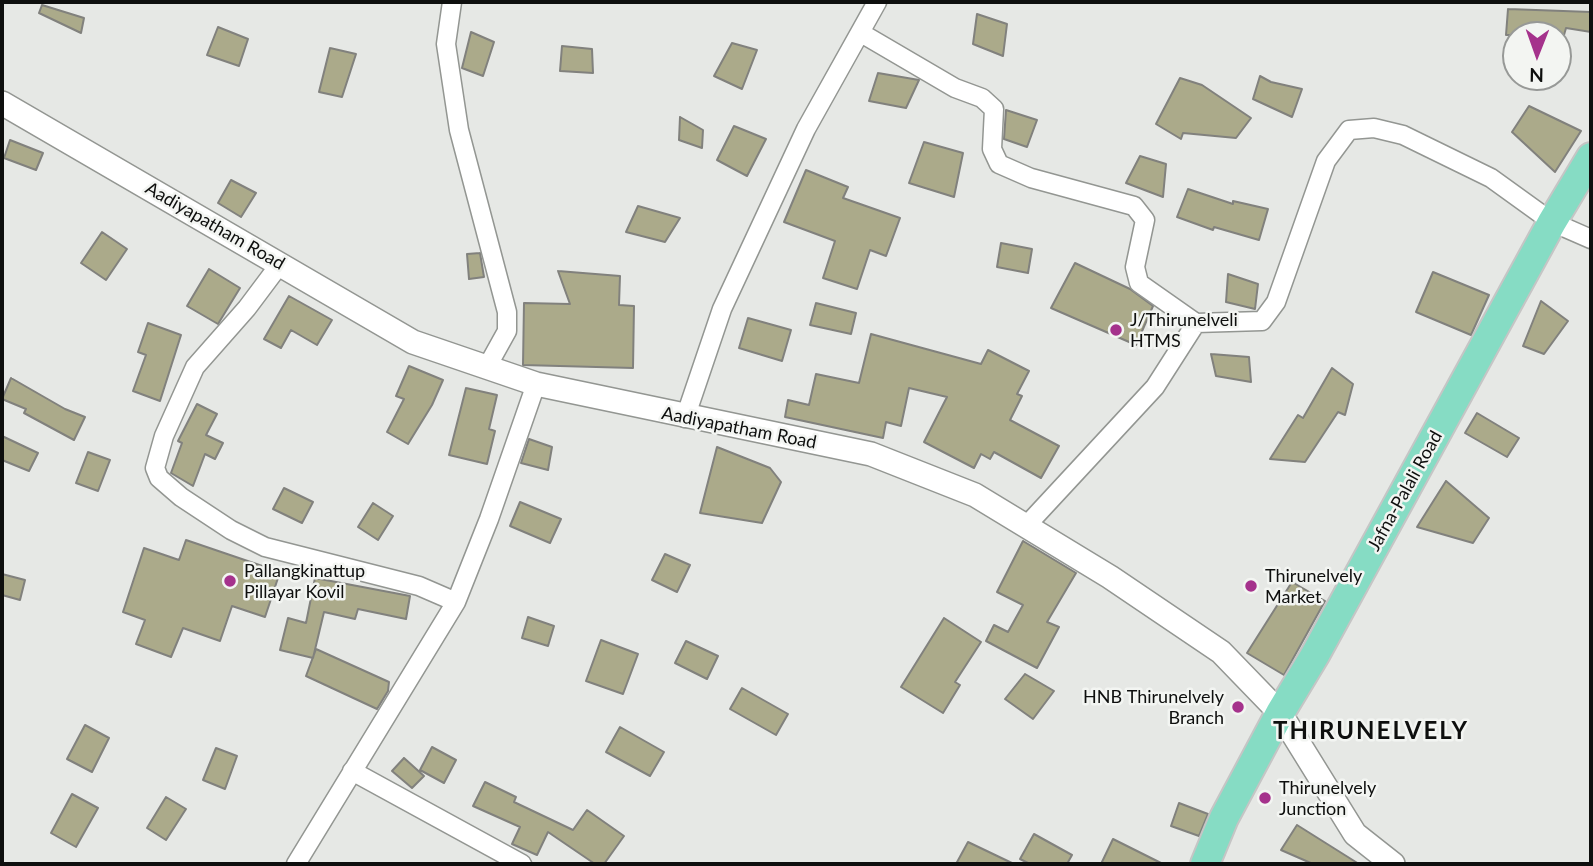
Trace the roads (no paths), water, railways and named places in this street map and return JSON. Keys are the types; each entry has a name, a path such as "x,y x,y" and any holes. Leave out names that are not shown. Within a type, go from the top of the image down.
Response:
{"main road":[{"name":"Jafna-Palali Road","path":"1205,864 1224,818 1280,713 1315,655 1552,222 1591,157"}],"street":[{"path":"452,2 446,44 459,130 508,312 507,331 487,367"},
{"path":"685,418 722,309 806,129 877,2"},
{"path":"861,33 955,88 982,98 994,108 992,149 999,164 1031,178 1134,206 1145,220 1135,267 1139,282 1196,323 1262,321 1276,302 1326,161 1349,130 1374,128 1403,135 1491,178 1552,222 1591,239"},
{"name":"Aadiyapatham Road","path":"2,103 413,342 536,384 685,418 870,454 975,495 1027,525 1221,652 1280,713 1355,834 1393,864"},
{"path":"280,264 247,308 195,367 164,436 155,468 159,478 230,530 265,547 419,586 456,602"},
{"path":"1027,525 1154,387 1196,323"},
{"path":"296,864 456,602 489,519 536,384"},
{"path":"352,771 522,864"}],"place":[{"name":"J/Thirunelveli HTMS","path":"1116,330"},
{"name":"Pallangkinattup Pillayar Kovil","path":"230,581"},
{"name":"Thirunelvely Market","path":"1251,586"},
{"name":"HNB Thirunelvely Branch","path":"1238,707"},
{"name":"Thirunelvely Junction","path":"1265,798"}],"district":[{"name":"THIRUNELVELY","path":"1371,731"}]}
